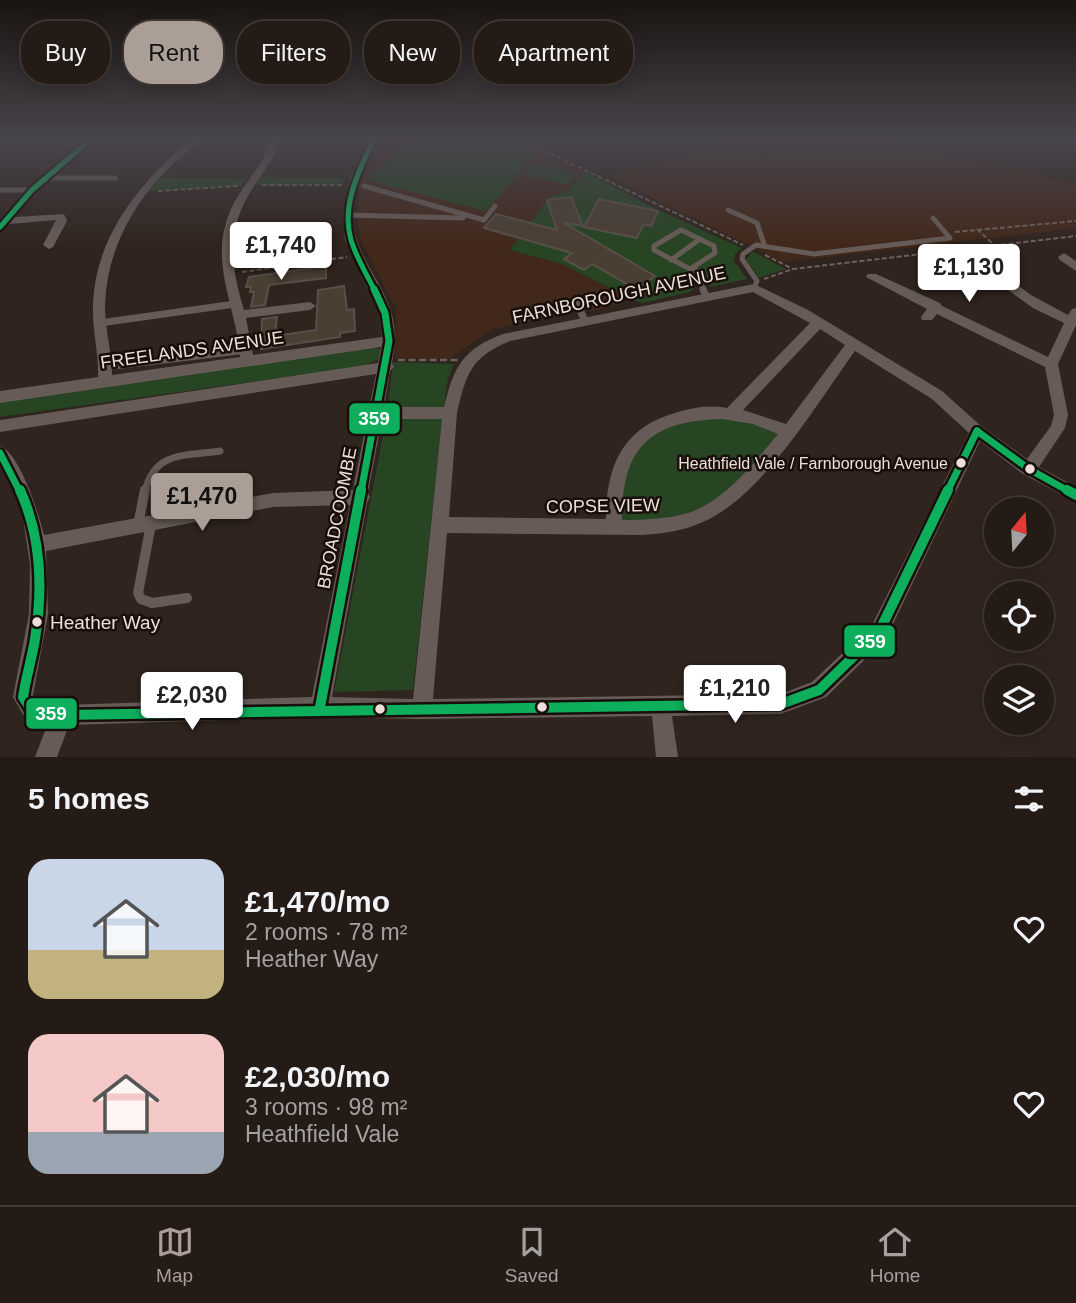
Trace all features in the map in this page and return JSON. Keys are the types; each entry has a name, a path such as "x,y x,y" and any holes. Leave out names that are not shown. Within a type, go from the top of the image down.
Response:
{"street":[{"path":"2,224 48,174"},
{"path":"105,382 100,285 106,256 122,218 140,192 158,174"},
{"path":"247,356 228,274 227,241 231,222 256,174"},
{"name":"BROADCOOMBE","path":"320,707 387,364 389,341 385,313 351,240 348,215 357,174"},
{"path":"2,224 60,216 62,221 49,245"},
{"path":"1064,257 1076,267"},
{"path":"988,267 1002,280 1053,315 1073,317 1051,364 1062,415 1058,428 1029,469"},
{"path":"872,277 1051,364"},
{"path":"964,281 988,286 1002,280"},
{"path":"756,285 937,395 977,431 1029,469 1076,495"},
{"name":"FARNBOROUGH AVENUE","path":"467,360 483,346 508,337 756,285"},
{"path":"237,310 310,306"},
{"path":"926,317 936,306"},
{"path":"732,412 818,322"},
{"name":"FREELANDS AVENUE","path":"0,397 105,382 247,356 389,341"},
{"name":"COPSE VIEW","path":"441,525 614,527 670,524 700,516 726,499 755,471 854,343"},
{"path":"422,709 450,413 458,375 467,360"},
{"path":"0,426 387,364"},
{"path":"614,527 611,501 615,479 624,456 653,426 669,419 711,410 732,412 787,431"},
{"path":"377,414 450,413"},
{"path":"0,453 23,489 39,544 35,639 23,697 32,711 62,715 320,707 422,709 781,704 819,690 878,632 977,431"},
{"path":"39,544 273,500 362,496"},
{"path":"661,706 667,757"},
{"path":"46,757 62,715"}],"lane":[{"path":"43,178 115,178"},
{"path":"365,186 484,220"},
{"path":"0,190 32,190"},
{"path":"484,220 495,206"},
{"path":"728,210 757,223 764,244"},
{"path":"348,215 433,215 484,220"},
{"path":"756,285 741,259 750,248 764,244 814,254 947,240 948,233 933,218"},
{"path":"681,230 713,246 715,253 695,268 671,260 654,250 654,246 675,231 681,230"},
{"path":"671,260 700,239"},
{"path":"695,268 706,296"},
{"path":"577,303 584,321"},
{"path":"100,323 237,310"},
{"path":"106,366 247,356"},
{"path":"187,598 152,603 141,599 138,593 149,473 162,461 220,451"}],"path":[{"path":"594,174 793,270"},
{"path":"140,192 248,186 343,185"},
{"path":"948,233 1076,221"},
{"path":"977,229 994,246"},
{"path":"756,285 793,270 1076,236"},
{"path":"228,274 356,255"},
{"path":"387,364 467,360"}],"shaded area":[{"path":"363,174 581,174 510,250 562,264 626,296 619,304 592,311 570,311 493,329 449,359 395,358 396,308 360,239 357,216"},
{"path":"619,174 1035,174 1076,184 1076,228 783,262 610,177"}],"green space":[{"path":"374,174 517,174 486,211 367,180"},
{"path":"524,174 576,174 568,185"},
{"path":"581,174 590,174 654,208 742,248 735,254 734,261 747,279 711,287 703,282 693,284 694,288 690,292 643,303 562,264 510,250 549,197 568,191"},
{"path":"261,177 344,178 342,184 256,185"},
{"path":"159,178 245,179 241,186 149,191"},
{"path":"752,251 786,269 759,278 746,260"},
{"path":"373,347 382,350 381,358 364,366 0,417 0,401"},
{"path":"393,362 454,364 448,379 443,412 413,690 334,692 387,414"},
{"path":"711,410 787,431 755,472 700,516 614,527 611,501 638,439"}],"building":[{"path":"571,197 583,226 564,223 655,276 637,290 592,264 584,270 564,259 572,253 484,228 496,214 557,230 547,200"},
{"path":"599,199 658,211 651,226 643,225 637,238 584,227"},
{"path":"326,266 326,278 269,285 265,305 251,307 254,292 250,292 251,287 246,287 249,277"},
{"path":"344,286 347,310 354,309 355,331 340,333 340,337 261,349 262,319 277,317 275,336 316,330 318,290"}],"transit line":[{"name":"359","path":"0,227 32,190 50,174"},
{"name":"359","path":"320,707 389,341 385,313 351,240 348,215 357,174"},
{"name":"359","path":"977,431 1029,469 1076,495"},
{"name":"359","path":"0,453 23,497 36,542 39,566 38,614 23,697 32,711 62,715 781,704 819,690 879,632 977,431"}],"place":[{"name":"Heathfield Vale / Farnborough Avenue","path":"961,463"},
{"name":"Heather Way","path":"37,622"}]}
